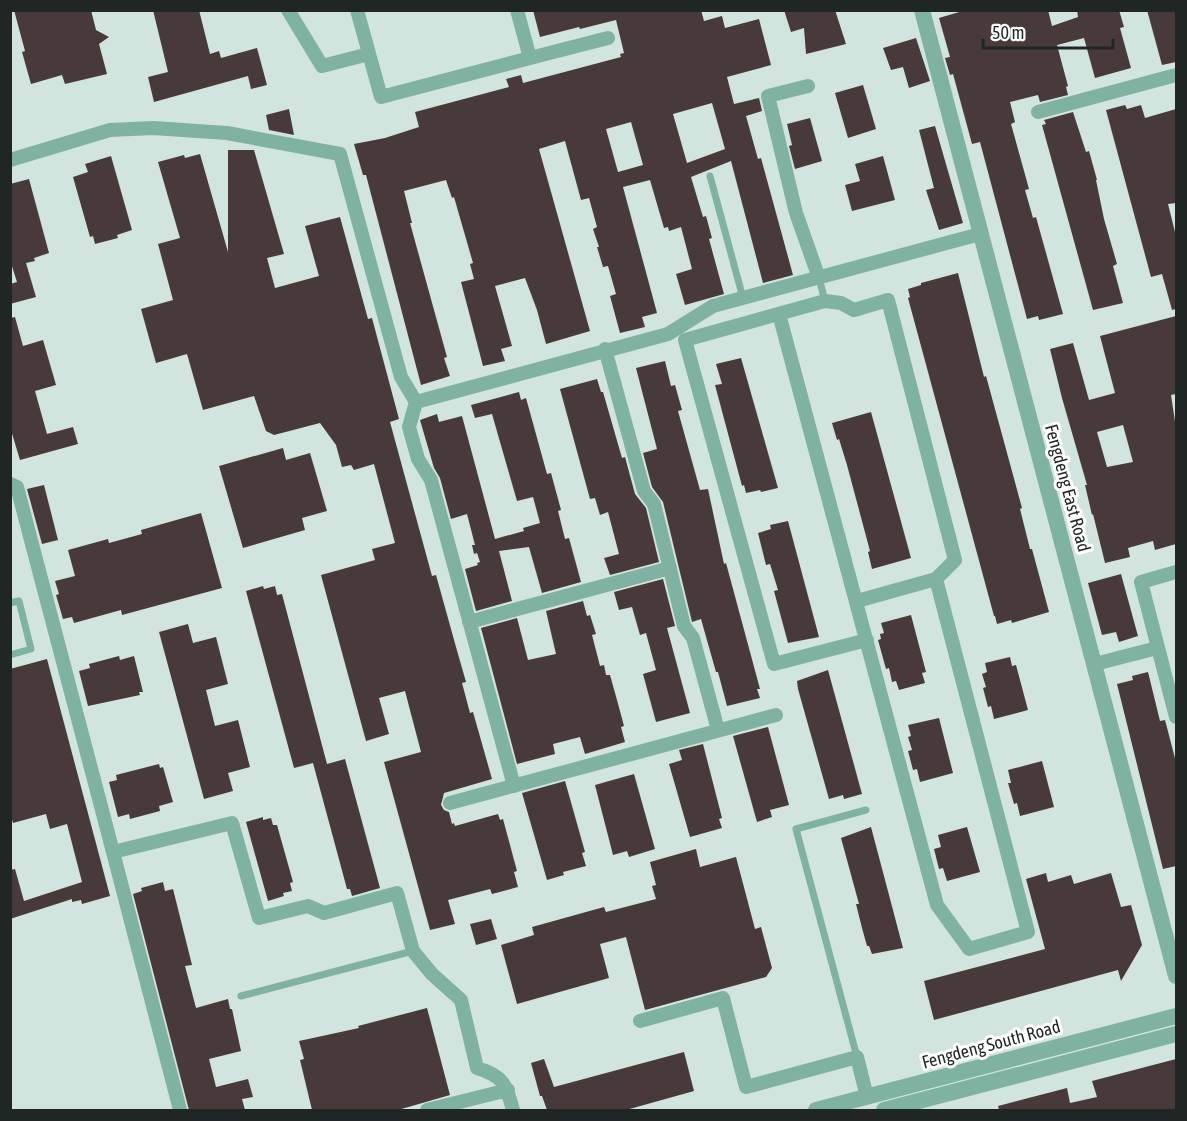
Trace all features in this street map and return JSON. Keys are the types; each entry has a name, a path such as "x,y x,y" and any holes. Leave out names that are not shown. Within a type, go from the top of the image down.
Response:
{"street":[{"path":"288,10 322,66 369,54"},
{"path":"357,10 381,97 608,38"},
{"path":"517,10 530,58"},
{"name":"Fengdeng East Road","path":"922,10 1176,976"},
{"path":"1038,112 1176,75"},
{"path":"808,86 768,96 796,213 819,278"},
{"path":"10,160 110,130 153,128 227,133 340,154 401,377 416,402 409,427 418,459 431,480 514,786"},
{"path":"416,402 668,334 713,306 980,234"},
{"path":"857,601 936,579 955,560 888,300 854,310 842,303 825,301 685,340 774,664 867,640"},
{"path":"779,314 937,905 969,949 1028,932 936,579"},
{"path":"606,349 644,491 654,504 684,626 693,638 718,730"},
{"path":"10,484 17,487 180,1110"},
{"path":"470,622 670,568"},
{"path":"1176,572 1141,582 1176,717"},
{"path":"1095,664 1157,648"},
{"path":"450,803 776,715"},
{"path":"113,852 232,823 260,918 308,906 324,913 397,892 413,951 432,974 461,1000 477,1068 495,1073 508,1090 513,1110"},
{"path":"640,1022 723,998 746,1086 857,1057 867,1097"},
{"name":"Fengdeng South Road","path":"816,1110 1176,1016"},
{"name":"Fengdeng South Road","path":"884,1110 1176,1034"},
{"path":"427,1110 508,1090"}],"lane":[{"path":"710,176 743,298"},
{"path":"819,278 825,301"},
{"path":"10,603 19,601 31,650 10,655"},
{"path":"857,1057 796,829 866,810"},
{"path":"241,996 413,951"}],"building":[{"path":"14,10 91,10 96,30 109,37 99,44 107,74 65,84 62,75 31,84"},
{"path":"153,10 199,10 210,54 219,51 221,58 257,48 267,85 251,89 248,76 154,102 148,77 168,72"},
{"path":"533,10 701,10 704,21 722,16 725,28 759,19 771,65 727,77 734,104 759,98 762,111 746,116 758,159 761,158 793,275 763,283 731,161 691,177 703,217 706,216 712,238 709,239 724,294 685,305 676,274 692,269 681,227 669,231 668,227 664,228 650,180 623,187 657,313 642,317 645,327 620,333 610,296 616,294 608,266 603,267 597,247 599,247 593,229 597,227 589,198 581,200 565,141 539,149 590,331 546,344 525,278 495,286 512,346 501,349 505,361 483,366 461,282 474,279 470,264 473,263 454,197 452,198 446,180 404,191 412,223 410,223 447,357 444,358 450,376 421,385 366,175 363,175 354,144 385,138 419,127 415,112 509,87 506,79 521,75 523,83 621,57 620,54 624,53 616,20 540,37","holes":["712,103 725,149 687,163 673,114","631,122 643,165 618,172 606,129"]},
{"path":"784,10 835,10 846,44 806,54 804,28 791,32"},
{"path":"966,10 1048,10 1052,26 1078,17 1077,10 1119,10 1124,27 1120,28 1131,68 1095,78 1084,38 1057,45 1068,86 1066,87 1068,95 1040,102 1038,95 1010,102 1015,122 1011,124 1029,189 1025,190 1033,218 1036,217 1063,314 1039,320 1038,316 1027,319 980,142 972,144 953,74 950,75 945,58 950,57 939,18"},
{"path":"1147,10 1176,10 1176,62 1162,65"},
{"path":"916,38 930,81 909,88 903,67 891,70 883,48"},
{"path":"863,85 876,129 848,138 835,93"},
{"path":"1125,105 1127,109 1141,105 1145,118 1176,109 1176,203 1168,204 1176,236 1176,309 1172,310 1162,274 1151,277 1106,110"},
{"path":"289,109 294,135 269,130 266,115"},
{"path":"1073,112 1086,152 1089,151 1097,180 1104,219 1117,264 1113,266 1123,303 1093,310 1042,125 1046,124 1044,120"},
{"path":"810,118 822,161 795,169 789,146 792,145 787,124"},
{"path":"935,126 963,223 939,230 926,190 934,188 919,130"},
{"path":"228,150 254,150 284,254 267,258 275,288 319,276 305,226 340,217 368,319 372,318 399,419 390,422 432,576 436,575 466,682 462,683 470,713 473,712 492,779 444,793 441,805 449,812 452,824 454,823 455,826 498,814 500,820 503,819 517,871 514,872 518,887 492,894 490,889 448,900 455,924 430,930 384,762 421,752 405,691 379,698 389,734 366,741 321,575 375,560 372,549 395,543 374,464 354,470 351,465 342,467 336,445 320,423 274,435 266,431 254,396 203,410 187,354 156,363 141,309 173,300 158,244 180,238 158,162 184,155 185,158 200,154 228,252"},
{"path":"111,156 132,230 117,235 118,238 95,244 93,236 90,237 73,177 88,172 85,164"},
{"path":"883,156 895,200 852,211 845,185 860,181 855,164"},
{"path":"29,179 49,253 26,263 36,297 10,304 10,284 17,282 10,260 10,184"},
{"path":"958,273 984,377 986,376 1022,508 1020,509 1030,549 1032,549 1049,612 1012,623 1011,620 997,624 994,616 908,298 910,297 908,289"},
{"path":"1176,316 1176,394 1171,395 1176,428 1176,544 1155,550 1153,541 1128,548 1130,557 1105,563 1085,485 1087,485 1050,349 1073,343 1089,400 1115,393 1100,336","holes":["1123,425 1133,462 1107,467 1097,432"]},
{"path":"15,317 23,346 43,340 56,385 35,391 47,434 73,427 78,444 20,460 10,427 10,318"},
{"path":"741,358 778,488 761,492 760,490 746,493 744,485 742,486 715,385 722,384 716,364"},
{"path":"665,361 671,386 675,385 682,410 678,411 700,490 708,489 724,564 726,563 760,689 757,689 760,698 727,706 701,619 692,622 663,502 652,487 643,453 657,449 636,368"},
{"path":"597,379 622,458 625,457 635,494 646,508 659,562 610,575 604,558 619,554 608,512 600,515 595,498 590,499 560,389"},
{"path":"519,392 521,400 526,398 547,474 551,473 561,510 558,511 565,539 569,538 581,582 542,593 529,547 499,551 512,601 476,611 465,569 478,565 477,563 480,562 477,553 474,554 472,545 475,545 467,514 451,519 420,420 437,414 439,422 462,416 495,539 524,531 523,528 540,523 533,497 517,501 492,414 475,418 471,405"},
{"path":"871,412 911,558 872,569 868,552 870,551 847,465 832,423"},
{"path":"283,448 286,460 310,453 327,511 302,518 305,530 243,548 219,466"},
{"path":"44,485 58,540 42,544 27,489"},
{"path":"201,513 222,588 122,615 121,610 74,623 72,617 63,619 56,595 59,594 55,581 75,576 68,550 108,539 109,543 142,534 141,530"},
{"path":"788,521 819,637 788,643 774,591 778,590 770,564 766,565 758,533 771,529 770,525"},
{"path":"1121,574 1138,636 1119,642 1116,632 1102,635 1088,583"},
{"path":"663,579 675,626 667,628 690,713 656,722 643,674 656,670 646,633 640,635 632,607 619,610 614,592"},
{"path":"263,586 264,589 275,586 277,595 282,594 327,764 345,759 380,888 352,896 350,889 347,889 313,763 294,768 246,591"},
{"path":"583,601 596,634 592,635 600,666 604,665 606,675 610,675 624,726 621,727 625,742 585,754 580,737 553,744 555,754 517,764 481,628 517,618 528,660 556,654 546,611"},
{"path":"911,615 926,672 922,673 925,683 899,690 896,681 892,682 889,668 886,669 878,640 881,639 880,634 884,633 881,623"},
{"path":"188,624 193,643 216,637 228,684 206,690 215,726 238,720 250,767 228,773 233,791 204,799 159,632"},
{"path":"119,656 120,660 134,656 143,692 139,692 140,695 88,706 79,671 90,668 89,664"},
{"path":"1010,657 1012,666 1016,665 1028,710 994,719 991,706 988,707 982,674 987,672 985,663"},
{"path":"47,659 110,896 82,904 81,900 72,902 72,899 10,919 10,870 15,869 24,901 82,882 67,824 50,829 46,814 13,823 10,813 10,669"},
{"path":"828,670 862,794 844,799 843,795 829,799 797,681"},
{"path":"1148,672 1160,721 1165,720 1176,762 1176,866 1163,869 1117,684 1133,680 1132,676"},
{"path":"939,718 953,773 920,782 917,769 913,770 908,751 912,750 908,737 911,736 908,725"},
{"path":"768,727 789,805 770,810 772,817 757,822 733,736"},
{"path":"703,744 722,818 719,819 722,828 690,837 669,764 682,760 679,750"},
{"path":"1042,761 1054,807 1020,816 1008,783 1011,783 1008,770"},
{"path":"159,764 160,768 163,767 173,802 159,806 160,811 130,819 129,814 118,817 109,782 117,780 116,775"},
{"path":"634,774 655,849 629,857 627,851 613,855 595,785"},
{"path":"565,781 585,852 582,853 586,866 563,872 564,875 547,880 522,793"},
{"path":"263,817 263,820 271,818 273,825 277,825 293,882 290,883 292,891 268,901 246,822"},
{"path":"871,827 903,948 872,954 862,928 856,904 859,904 841,838"},
{"path":"967,827 980,872 947,881 943,868 939,869 934,849 941,847 938,835"},
{"path":"696,849 700,867 736,857 755,929 761,927 772,968 766,977 645,1010 626,937 600,944 609,978 517,1004 501,945 534,935 532,927 604,907 606,912 656,899 652,886 656,885 650,862"},
{"path":"1046,873 1048,882 1071,875 1074,884 1111,873 1121,907 1131,905 1142,945 1121,981 1118,970 934,1020 924,981 1045,949 1026,879"},
{"path":"163,882 165,891 173,889 192,965 185,966 196,1008 228,999 230,1009 232,1009 241,1051 209,1059 216,1087 248,1079 253,1097 242,1099 245,1110 189,1110 133,894 142,891 141,888"},
{"path":"491,919 497,939 476,945 470,924"},
{"path":"427,1008 450,1095 398,1110 312,1110 300,1060 304,1059 299,1041 359,1028 358,1026"},
{"path":"684,1052 694,1091 626,1110 547,1110 540,1096 531,1063 544,1059 554,1087"},
{"path":"1176,1059 1176,1110 999,1110 998,1106 1067,1088 1070,1103 1097,1097 1092,1081"}]}
